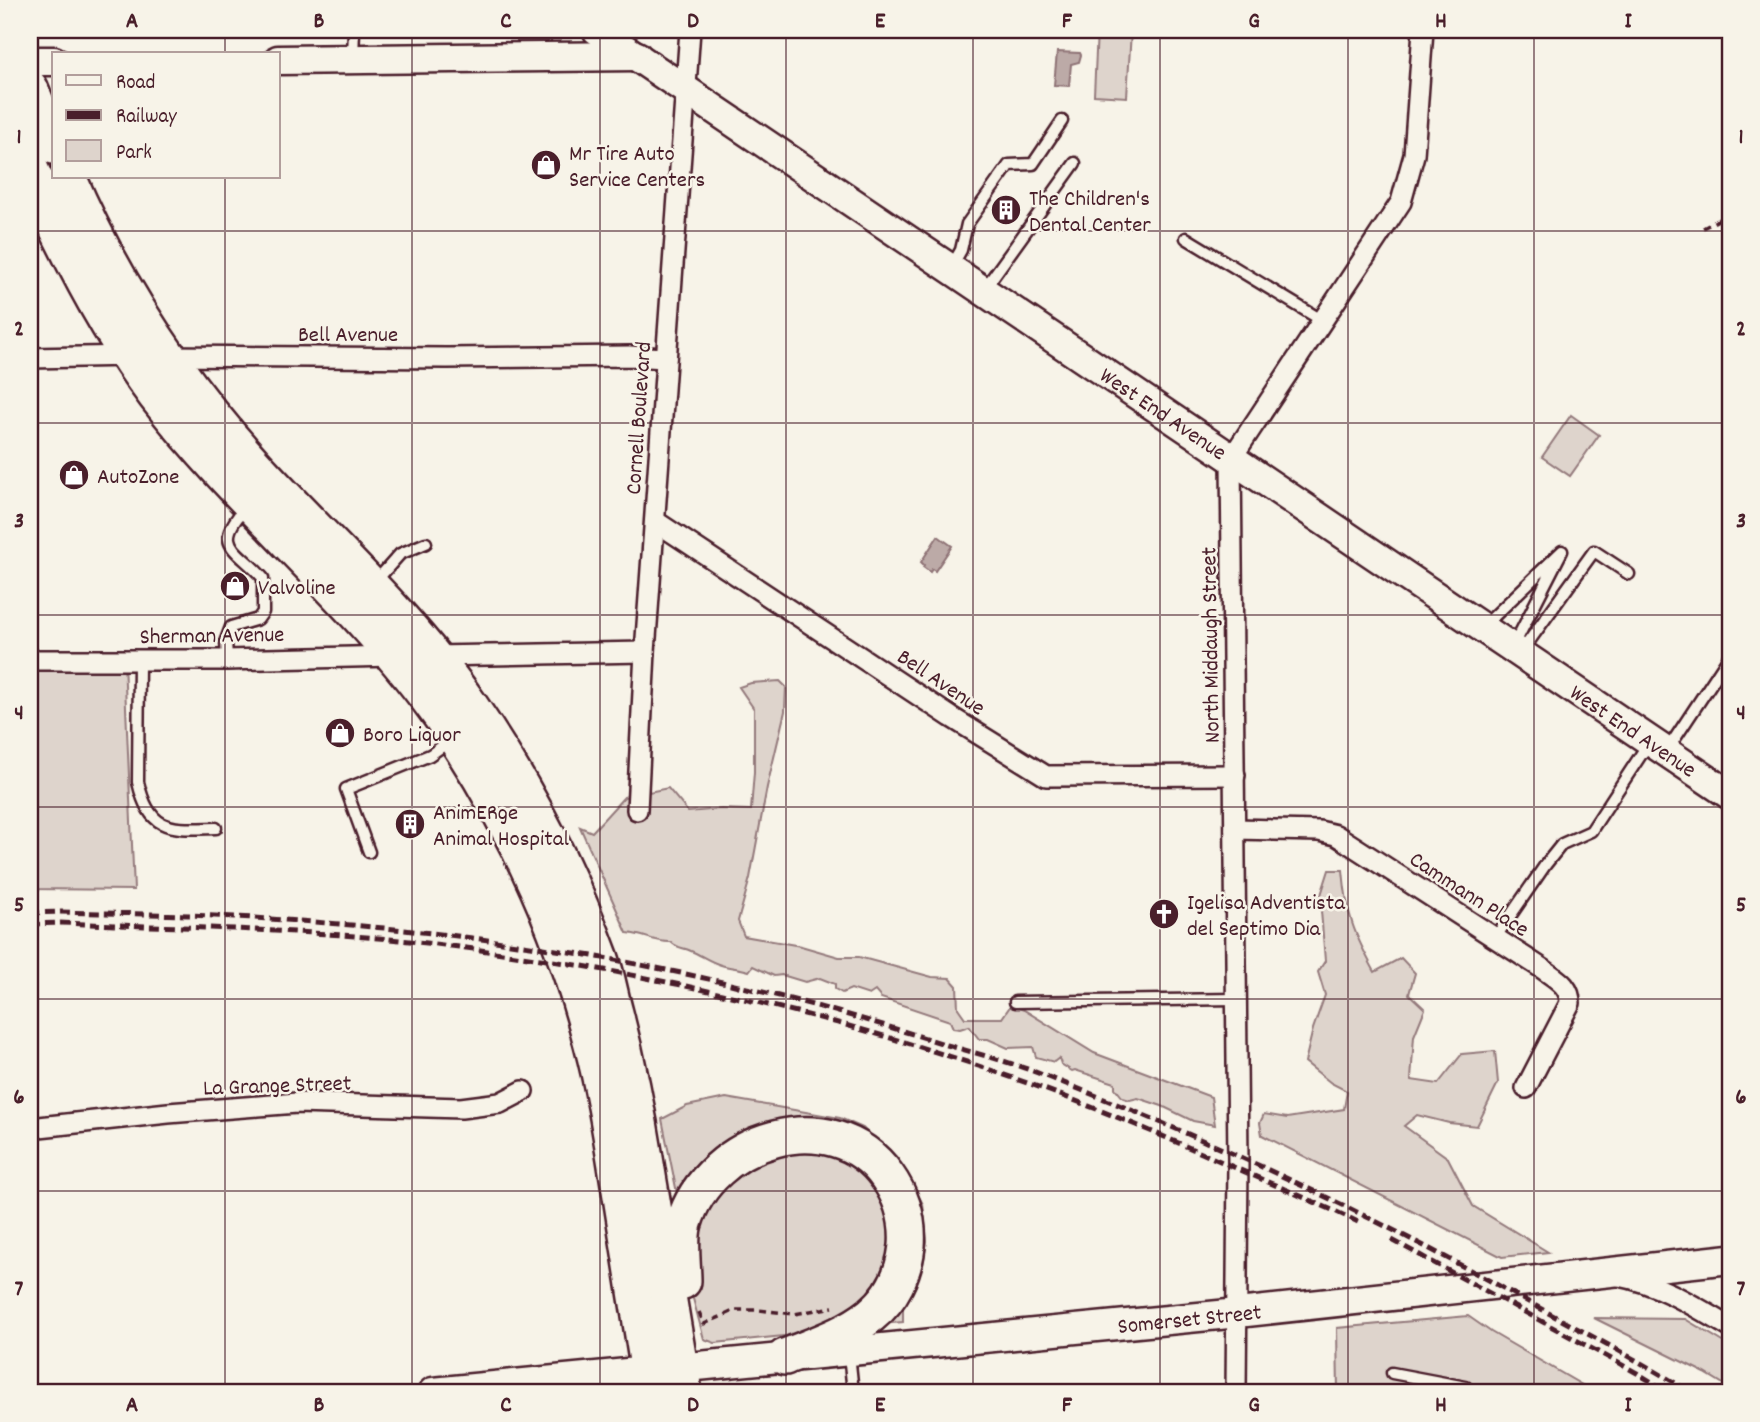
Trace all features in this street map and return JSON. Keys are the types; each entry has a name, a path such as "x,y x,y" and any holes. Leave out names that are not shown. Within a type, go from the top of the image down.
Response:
{"highway":[{"path":"30,88 52,141"},
{"path":"30,171 74,261 129,356 163,404 250,503 395,656 455,738 497,806 548,912 579,999 606,1105 666,1381"},
{"path":"68,178 97,241 136,308 192,392 247,456 371,586 433,656 468,702 521,786 571,887 602,962 685,1315 666,1381"},
{"path":"685,1315 683,1225 692,1203 715,1173 734,1156 769,1139 801,1133 835,1138 862,1151 879,1164 891,1181 905,1212 908,1233 906,1255 901,1274 891,1292 869,1317 847,1331 785,1357"}],"street":[{"name":"West End Avenue","path":"597,30 1516,652 1724,787"},
{"name":"Cornell Boulevard","path":"637,810 645,652 690,30"},
{"path":"1231,459 1401,202 1414,155 1423,30"},
{"path":"280,60 637,56"},
{"path":"30,61 52,61"},
{"name":"Bell Avenue","path":"30,358 666,358"},
{"name":"North Middaugh Street","path":"1231,459 1237,999 1236,1392"},
{"name":"Bell Avenue","path":"655,521 951,717 1046,776 1235,775"},
{"path":"433,656 645,652"},
{"name":"Sherman Avenue","path":"30,660 227,660 395,656"},
{"name":"Cammann Place","path":"1235,829 1318,831 1336,835 1565,986 1570,993 1570,1003 1526,1088"},
{"name":"La Grange Street","path":"30,1128 297,1103 461,1108 500,1103 523,1091"},
{"name":"Somerset Street","path":"433,1392 494,1384 530,1387 666,1381 785,1357 1238,1313 1730,1259"},
{"path":"1597,1273 1651,1285 1699,1308 1730,1327"}],"lane":[{"path":"353,60 354,30"},
{"path":"950,269 961,250 967,223 1009,165 1032,164 1062,121"},
{"path":"983,292 1017,241 1076,163"},
{"path":"1186,238 1323,321"},
{"path":"227,660 226,640 231,627 258,619 263,612 263,578 236,554 229,541 232,522 250,503"},
{"path":"371,586 400,554 426,543"},
{"path":"1481,628 1562,551 1516,652"},
{"path":"1516,652 1594,551 1629,574"},
{"path":"1495,938 1546,864 1563,844 1591,831 1730,655"},
{"path":"139,660 138,782 143,802 151,817 177,829 216,828"},
{"path":"369,852 346,789 430,755 455,738"},
{"path":"1015,1002 1237,999"},
{"path":"849,1351 853,1392"},
{"path":"1392,1373 1466,1387"}],"path":[{"path":"1703,228 1720,219 1730,219"},
{"path":"685,1315 704,1324 736,1310 794,1314 835,1307"}],"green space":[{"path":"1097,30 1131,31 1127,97 1094,95"},
{"path":"1571,415 1599,435 1570,476 1542,457"},
{"path":"124,662 134,890 30,889 30,663"},
{"path":"780,681 786,687 785,711 750,878 738,921 744,936 801,946 839,957 859,957 932,977 950,978 957,986 958,1008 965,1018 1002,1018 1011,1005 1024,1010 1094,1053 1211,1097 1215,1125 1193,1121 1138,1098 1123,1098 1115,1088 1115,1083 1072,1071 1061,1064 1059,1058 1054,1062 1036,1057 1033,1047 1008,1048 988,1039 979,1039 969,1026 953,1028 950,1021 881,998 875,991 869,995 851,989 842,993 835,989 835,984 820,978 805,982 782,975 774,976 753,966 749,971 724,966 671,942 627,933 580,827 592,832 624,797 668,788 688,812 751,810 754,709 739,687 751,683"},
{"path":"1329,870 1343,870 1352,923 1375,972 1401,958 1415,973 1409,994 1425,1009 1414,1036 1411,1080 1438,1084 1462,1054 1495,1051 1498,1083 1477,1126 1417,1115 1404,1126 1448,1158 1473,1206 1548,1252 1502,1257 1262,1135 1260,1123 1264,1114 1287,1118 1344,1109 1347,1091 1331,1083 1305,1062 1325,995 1318,972 1325,961 1320,898"},
{"path":"726,1098 840,1118 863,1128 906,1173 923,1204 927,1241 923,1265 903,1304 903,1322 879,1324 917,1229 834,1128 684,1196 677,1193 662,1119 687,1106"},
{"path":"815,1146 873,1172 899,1238 871,1306 804,1334 715,1343 704,1339 692,1295 697,1214 753,1159"},
{"path":"1468,1316 1594,1392 1338,1392 1337,1328"},
{"path":"1594,1318 1685,1319 1730,1346 1730,1388 1705,1373"}],"shaded area":[{"path":"1057,52 1081,55 1079,62 1071,64 1069,86 1054,85"},
{"path":"938,536 952,546 935,571 932,569 930,572 921,562"}],"railway":[{"path":"30,913 242,917 382,928 496,941 666,970 863,1019 1030,1070 1222,1149 1409,1238 1690,1392"},
{"path":"30,924 256,930 403,940 523,956 666,982 878,1034 1043,1089 1150,1131 1358,1222"},
{"path":"1392,1240 1668,1392"}],"place":[{"name":"Mr Tire Auto Service Centers","path":"546,165"},
{"name":"The Children's Dental Center","path":"1006,210"},
{"name":"AutoZone","path":"74,475"},
{"name":"Valvoline","path":"235,586"},
{"name":"Boro Liquor","path":"340,733"},
{"name":"AnimERge Animal Hospital","path":"410,824"},
{"name":"Igelisa Adventista del Septimo Dia","path":"1164,914"}]}
